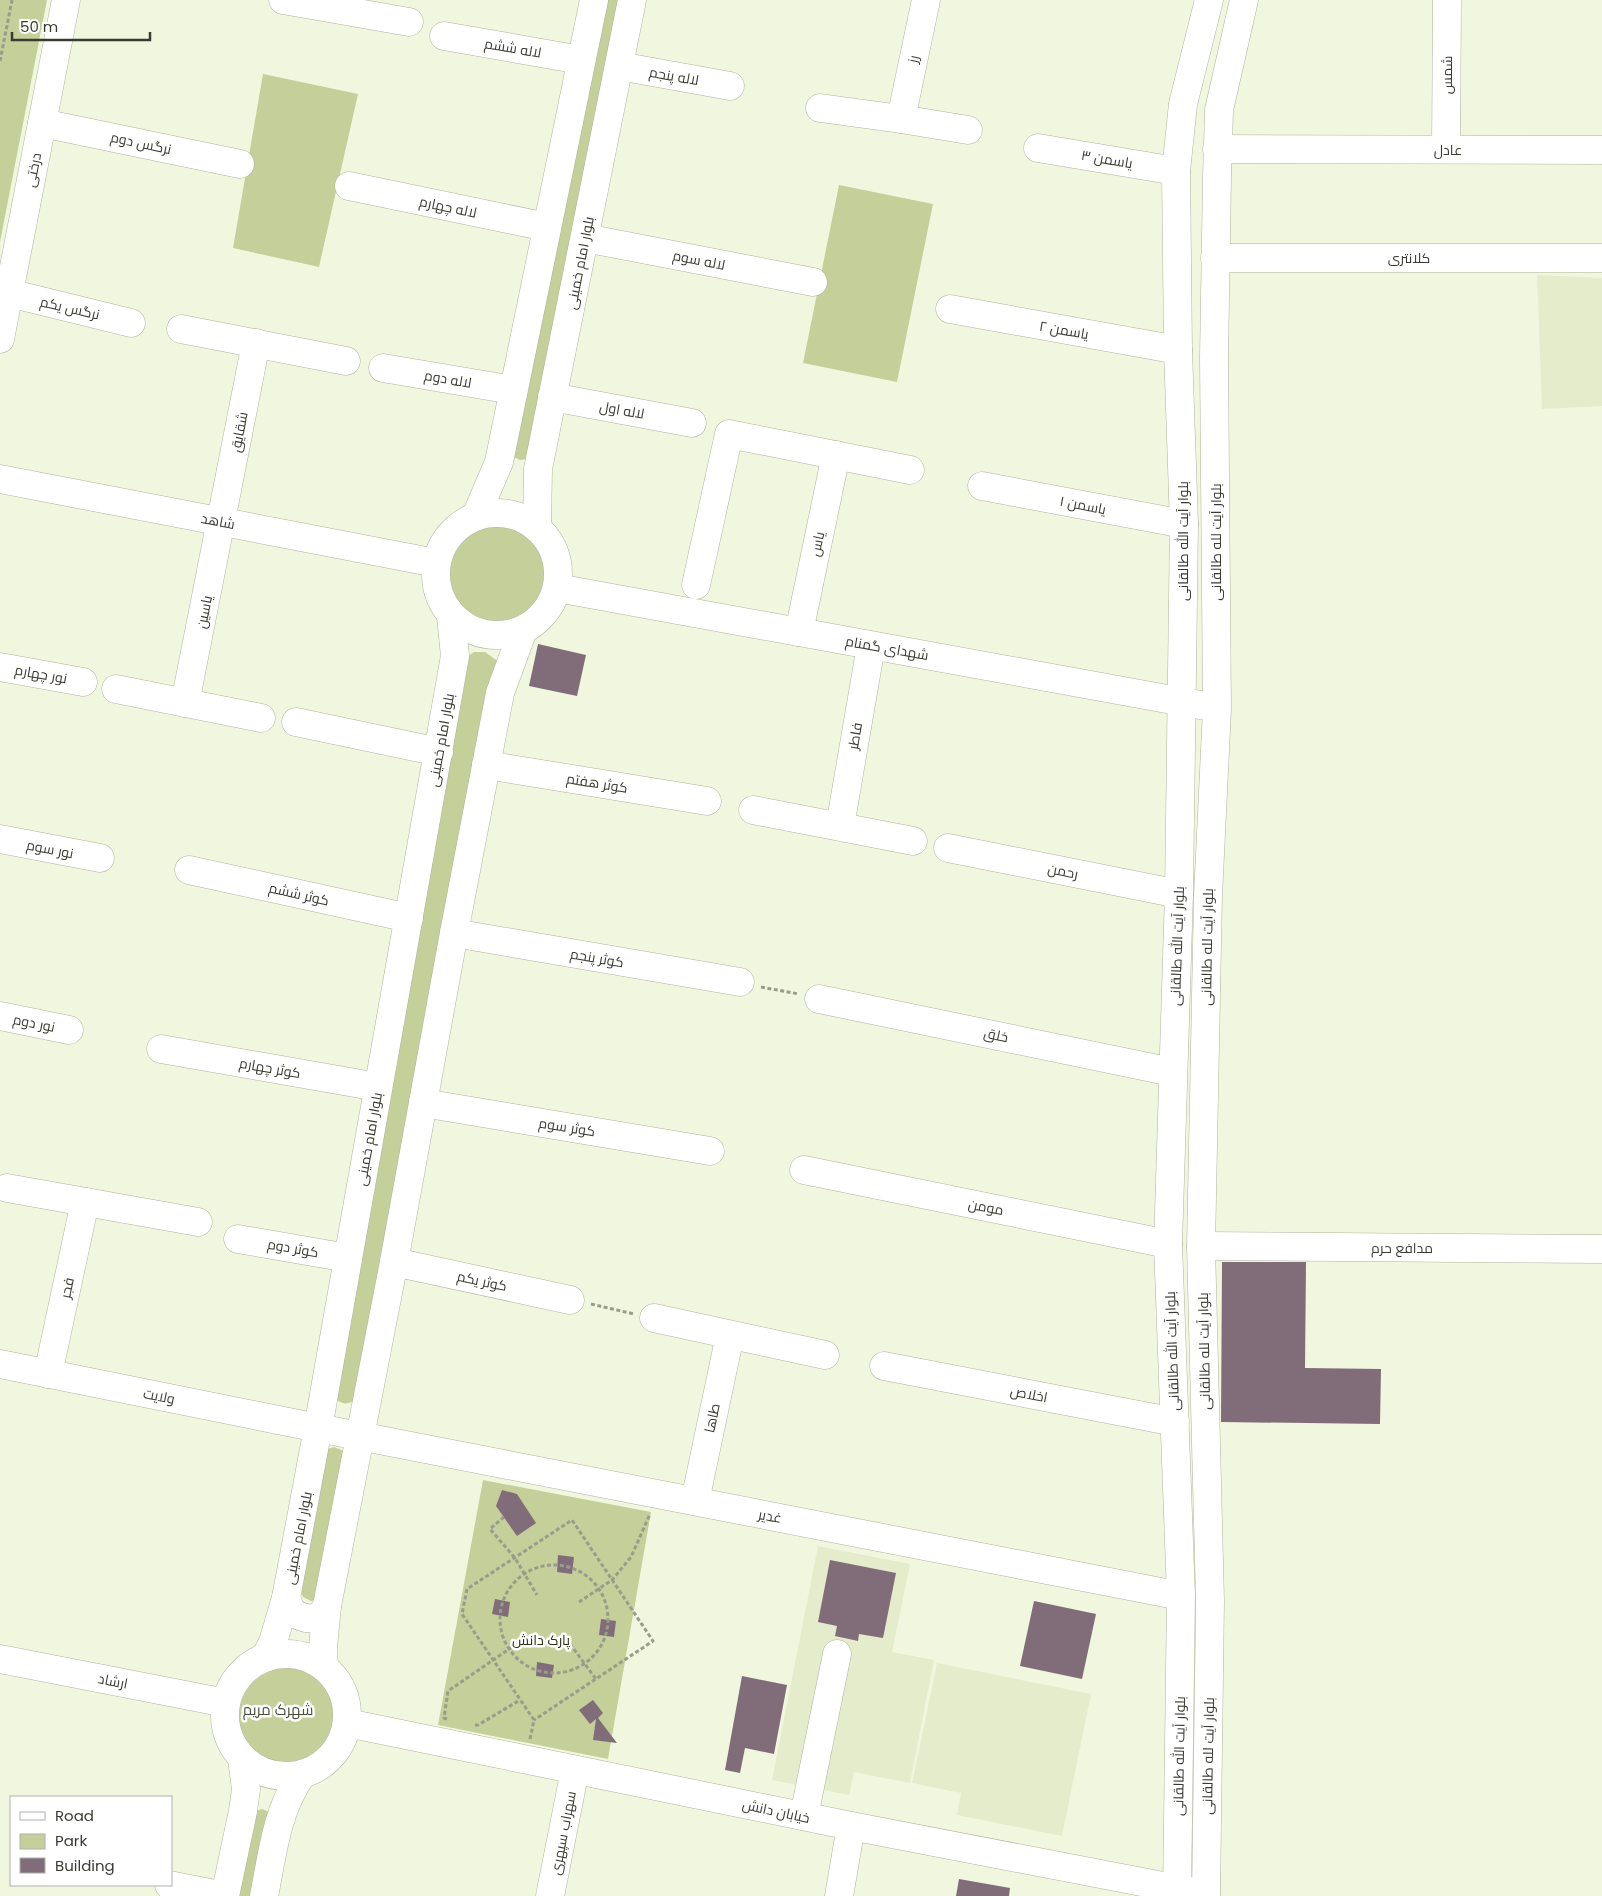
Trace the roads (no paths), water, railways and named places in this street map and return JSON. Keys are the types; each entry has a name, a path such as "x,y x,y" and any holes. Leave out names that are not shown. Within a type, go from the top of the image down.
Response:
{"street":[{"name":"درختی","path":"0,339 66,0"},
{"path":"282,0 324,4 409,22"},
{"path":"476,516 499,462 594,0"},
{"name":"بلوار امام خمینی","path":"537,527 538,469 632,0"},
{"name":"رز","path":"900,119 926,0"},
{"name":"بلوار آیت لله طالقانی","path":"1206,1895 1210,1601 1201,1246 1208,896 1217,708 1215,258 1217,149 1219,110 1244,0"},
{"name":"شمس","path":"1446,150 1447,0"},
{"name":"بلوار آیت الله طالقانی","path":"1178,1892 1181,1596 1168,1244 1179,894 1184,524 1178,350 1176,171 1183,104 1204,1"},
{"name":"لاله ششم","path":"444,36 581,60"},
{"name":"لاله پنجم","path":"619,66 730,86"},
{"path":"820,108 968,130"},
{"name":"نرگس دوم","path":"42,123 240,164"},
{"name":"یاسمن ۳","path":"1038,148 1176,171"},
{"name":"عادل","path":"1217,149 1602,150"},
{"name":"لاله چهارم","path":"349,186 546,227"},
{"name":"لاله سوم","path":"585,238 814,282"},
{"name":"کلانتری","path":"1215,258 1602,258"},
{"name":"نرگس یکم","path":"9,293 131,323"},
{"name":"یاسمن ۲","path":"950,309 1178,350"},
{"path":"181,329 346,361"},
{"name":"شقایق","path":"222,522 256,343"},
{"name":"لاله دوم","path":"383,368 513,390"},
{"name":"لاله اول","path":"552,397 692,423"},
{"path":"696,585 729,434 910,470"},
{"name":"یاس","path":"798,632 836,455"},
{"name":"شاهد","path":"0,479 436,562"},
{"name":"یاسمن ۱","path":"982,486 1184,524"},
{"path":"497,513 518,517 537,527 548,540 556,555 559,571 557,588 550,605 538,620 523,630 504,636 485,635 467,628 451,616 440,600 435,582 436,562 444,543 458,526 476,516 497,513"},
{"name":"یاسین","path":"185,703 222,522"},
{"name":"شهدای گمنام","path":"557,588 1217,708"},
{"name":"بلوار امام خمینی","path":"265,1658 273,1642 286,1598 439,752 455,656 451,616"},
{"path":"324,1667 324,1639 328,1606 424,1104 486,765 500,693 523,630"},
{"name":"فاطر","path":"840,826 871,646"},
{"name":"نور چهارم","path":"0,666 83,682"},
{"path":"116,689 261,718"},
{"path":"296,722 439,752"},
{"name":"کوثر هفتم","path":"486,765 707,801"},
{"path":"753,810 913,841"},
{"name":"نور سوم","path":"0,839 100,858"},
{"name":"رحمن","path":"948,848 1179,894"},
{"name":"کوثر ششم","path":"190,870 409,918"},
{"name":"کوثر پنجم","path":"454,933 740,982"},
{"name":"خلق","path":"819,998 1172,1072"},
{"name":"نور دوم","path":"0,1016 69,1030"},
{"name":"کوثر چهارم","path":"161,1049 378,1087"},
{"name":"کوثر سوم","path":"424,1104 710,1151"},
{"name":"مومن","path":"804,1170 1168,1244"},
{"path":"7,1188 198,1222"},
{"name":"فجر","path":"48,1374 85,1202"},
{"name":"کوثر دوم","path":"238,1239 348,1258"},
{"name":"مدافع حرم","path":"1201,1246 1602,1249"},
{"name":"کوثر یکم","path":"394,1262 570,1300"},
{"path":"654,1318 825,1355"},
{"name":"طاها","path":"695,1501 730,1334"},
{"name":"ولایت","path":"0,1364 360,1436"},
{"name":"اخلاص","path":"884,1366 1175,1422"},
{"name":"غدیر","path":"360,1436 1181,1596"},
{"path":"286,1598 291,1609 305,1618 315,1618 328,1606"},
{"path":"296,1654 324,1667 338,1683 346,1702 347,1723 341,1742 329,1758 314,1770 289,1777 276,1776 258,1769 242,1758 231,1742 225,1723 226,1703 233,1684 247,1668 265,1658 296,1654"},
{"path":"804,1816 837,1654"},
{"name":"ارشاد","path":"0,1659 226,1703"},
{"name":"خیابان دانش","path":"347,1723 1178,1892 1206,1895"},
{"path":"172,1886 225,1896 246,1789 242,1758"},
{"name":"سهراب سپهری","path":"550,1896 575,1770"},
{"path":"264,1896 280,1816 302,1774"},
{"path":"243,1810 254,1803 264,1800 274,1806 280,1816"},
{"path":"839,1896 851,1826"}],"district":[{"name":"شهرک مریم","path":"278,1709"}],"park label":[{"name":"پارک دانش","path":"541,1640"}]}
